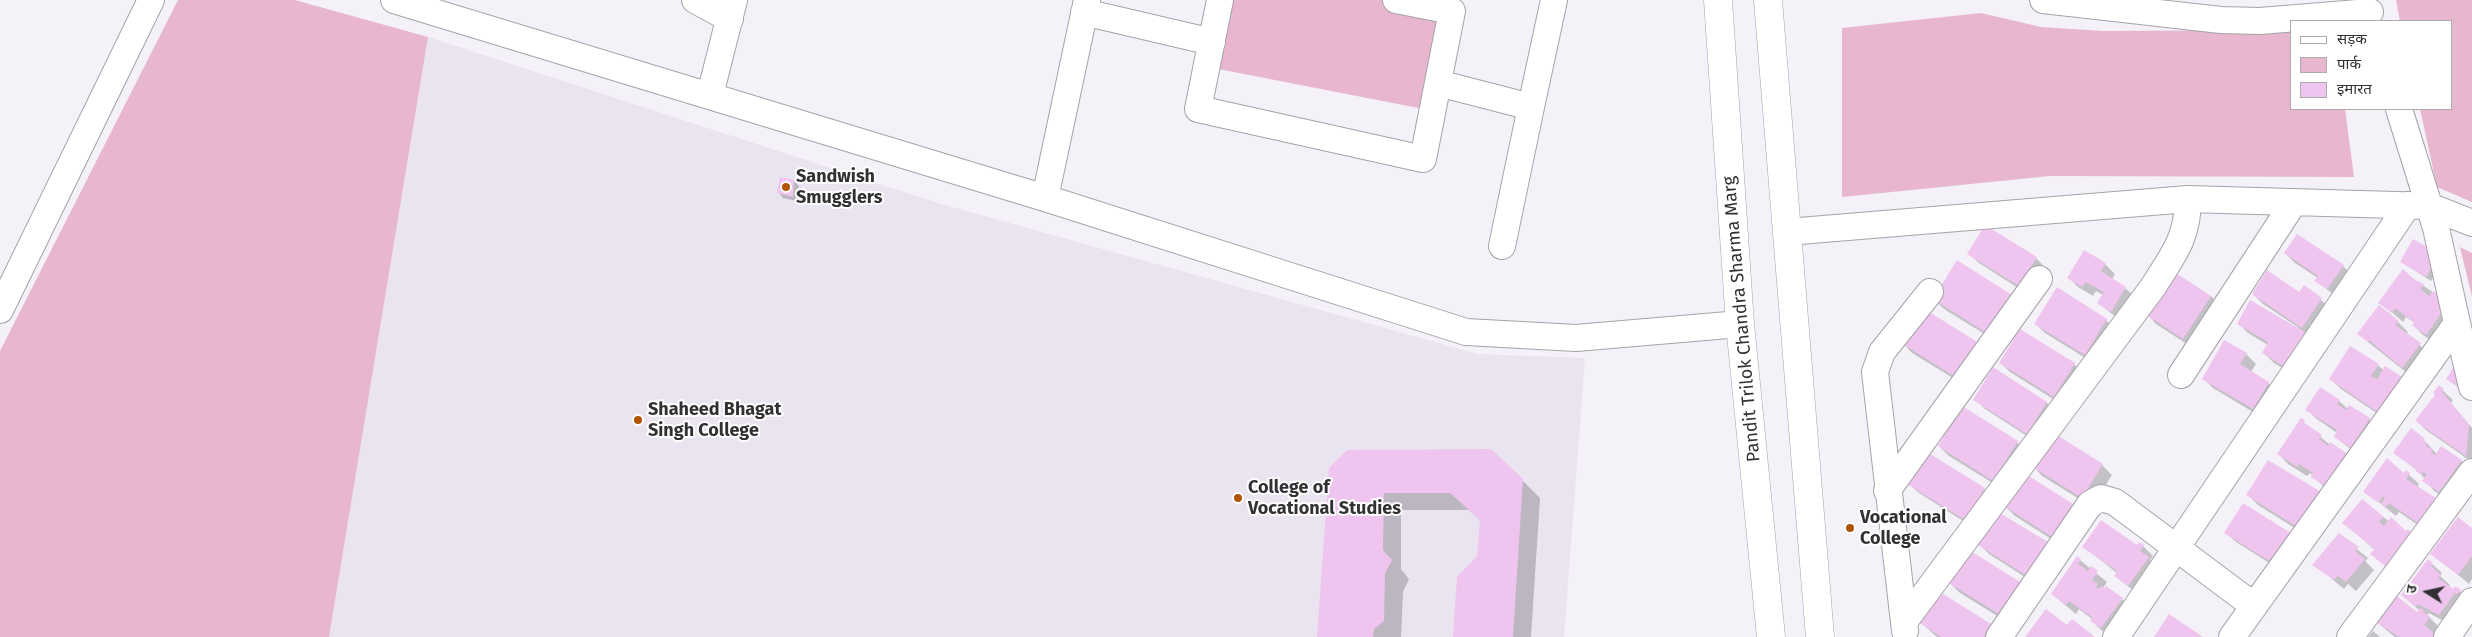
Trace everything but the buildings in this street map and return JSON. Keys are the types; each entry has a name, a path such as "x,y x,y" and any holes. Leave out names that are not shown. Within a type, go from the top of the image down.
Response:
{"main road":[{"name":"Pandit Trilok Chandra Sharma Marg","path":"1718,0 1740,324 1771,637"},
{"path":"1768,0 1820,637"}],"street":[{"path":"3,296 151,0"},
{"path":"695,0 732,9 710,95"},
{"path":"1220,0 1198,109 1423,158 1452,12 1396,0"},
{"path":"1502,246 1554,0"},
{"path":"2043,0 2223,10 2260,21 2370,11"},
{"path":"404,2 1045,198 1466,332 1576,338 1740,324"},
{"path":"1045,198 1086,6 1212,42"},
{"path":"1438,83 1531,107"},
{"path":"2399,110 2419,206 2436,228 2472,387"},
{"path":"1787,232 2188,199 2419,206 2472,223"},
{"path":"1904,629 2152,287 2179,246 2188,221 2188,199"},
{"path":"2181,375 2294,202"},
{"path":"2116,637 2176,549 2419,206"},
{"path":"1887,491 2039,279"},
{"path":"1904,629 1875,372 1882,352 1930,292"},
{"path":"2232,637 2457,323"},
{"path":"2350,637 2472,472"},
{"path":"1999,637 2090,504 2101,498 2115,502 2254,606"},
{"path":"2447,637 2472,601"}],"shaded area":[{"path":"428,37 938,203 1478,354 1585,358 1564,637 329,637"}],"green space":[{"path":"178,0 295,0 428,37 329,637 0,637 0,351"},
{"path":"1220,0 1396,0 1452,11 1439,112 1208,67"},
{"path":"2396,0 2472,0 2472,202 2437,187 2420,110 2452,110 2452,20 2400,20"},
{"path":"1981,13 2041,27 2104,31 2290,30 2290,110 2345,110 2354,177 2050,176 1842,197 1842,28"},
{"path":"2460,247 2472,253 2472,297"}],"place":[{"name":"Sandwish Smugglers","path":"786,187"},
{"name":"Shaheed Bhagat Singh College","path":"638,420"},
{"name":"College of Vocational Studies","path":"1238,498"},
{"name":"Vocational College","path":"1850,528"}]}
